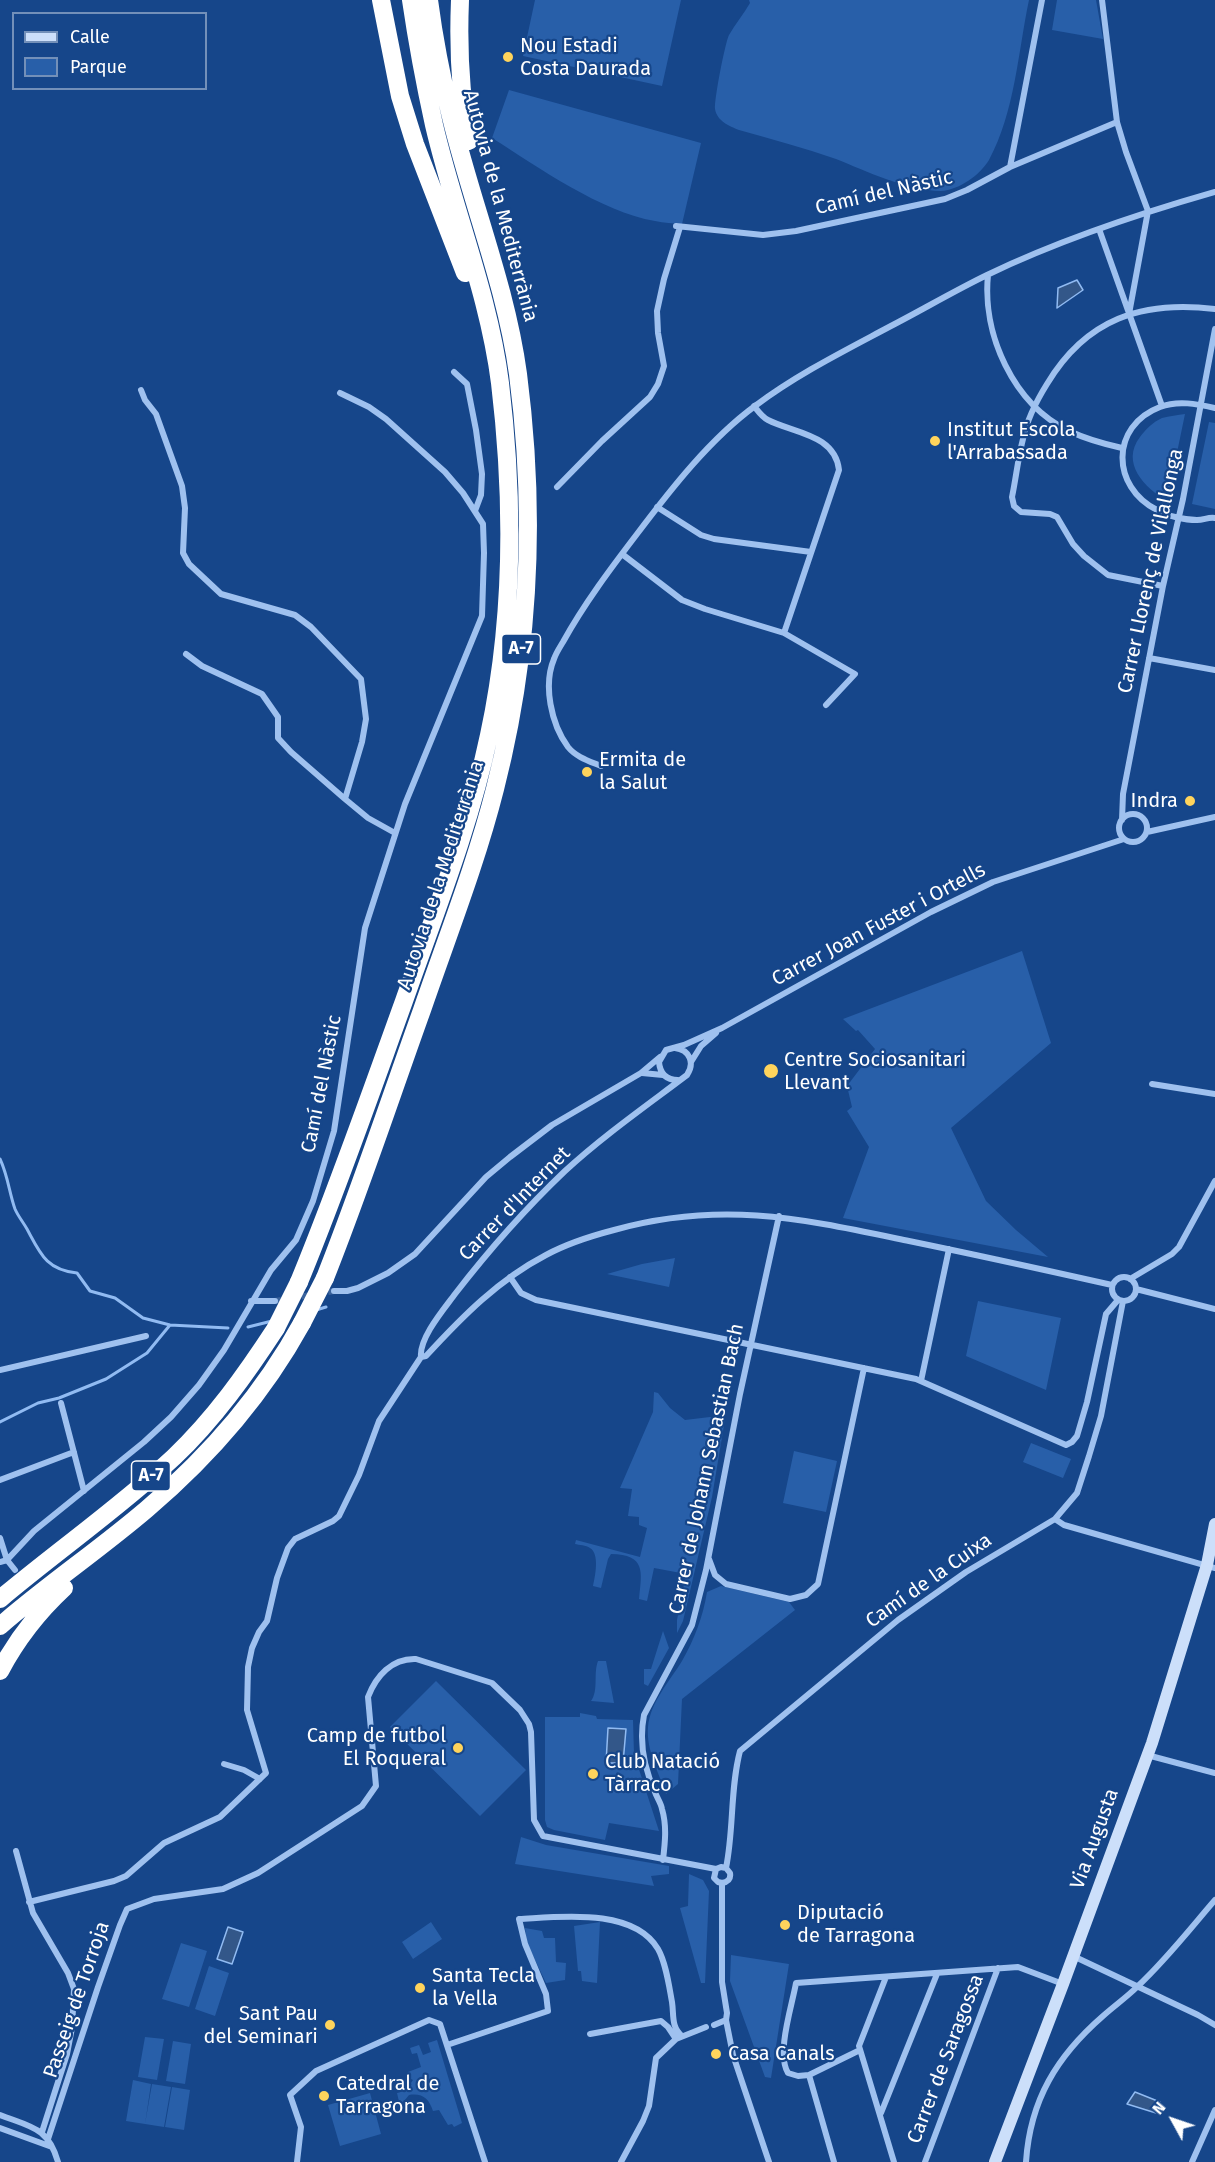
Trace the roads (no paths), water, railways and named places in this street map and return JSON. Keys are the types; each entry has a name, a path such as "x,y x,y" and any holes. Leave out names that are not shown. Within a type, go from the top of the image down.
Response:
{"highway":[{"path":"381,0 400,96 415,144 476,302 491,381 510,529"},
{"name":"Autovia de la Mediterrània","path":"0,1599 175,1456 219,1408 276,1328 299,1282 341,1178 458,850 477,786 500,673 509,597 510,529 507,457 499,379 483,302 434,126 411,0"},
{"name":"Autovia de la Mediterrània","path":"0,1626 147,1509 191,1468 235,1422 271,1375 302,1323 329,1285 351,1213 475,858 495,790 518,683 527,602 529,533 526,456 518,372 497,271 452,118 429,0"},
{"path":"460,0 458,37 461,98 482,200 483,222"},
{"path":"0,1671 12,1648 42,1610 147,1509"}],"main road":[{"name":"Via Augusta","path":"995,2162 1147,1755 1211,1567 1215,1524"}],"street":[{"path":"1010,167 1042,0"},
{"path":"1102,0 1118,122 1126,152 1148,211 1128,314"},
{"name":"Camí del Nàstic","path":"557,487 650,397 658,384 664,366 657,311 678,227 764,235 796,231 945,200 1010,167 1118,122"},
{"path":"601,766 581,758 568,748 557,728 549,683 553,660 569,630 622,554 657,507 706,450 754,406 829,359 988,275 1148,211 1215,192"},
{"path":"1099,229 1162,406"},
{"path":"988,275 988,305 996,345 1012,377 1035,406 1068,431 1122,448"},
{"path":"1163,586 1108,575 1073,544 1057,517 1050,514 1021,512 1014,506 1012,497 1023,437 1035,406 1053,374 1076,345 1109,321 1128,314 1163,307 1186,306 1215,309"},
{"name":"Carrer Llorenç de Vilallonga","path":"1122,820 1123,794 1163,586 1202,405 1215,329"},
{"path":"454,372 467,384 476,430 482,474 481,495 475,511"},
{"path":"141,390 145,400 156,414 182,486 185,508 183,553 189,564 221,594 295,615 311,627 361,679 366,719 362,742 345,799"},
{"path":"340,393 369,407 402,432 445,472 463,492 475,511"},
{"path":"1215,408 1189,403 1162,406 1132,427 1122,448 1125,479 1134,493 1144,502 1158,511 1192,520 1215,518"},
{"path":"754,406 766,419 823,442 838,460 839,470 784,633"},
{"path":"657,507 702,535 714,539 811,552"},
{"name":"Camí del Nàstic","path":"3,1561 34,1531 144,1442 171,1417 224,1350 271,1270 296,1240 313,1201 334,1131 365,928 409,794 482,616 483,524 475,511"},
{"path":"622,554 682,600 784,633 855,674 826,705"},
{"path":"186,654 202,666 262,694 278,717 278,738 291,752 368,818 395,833"},
{"path":"1149,658 1215,670"},
{"path":"1132,814 1140,816 1146,824 1147,832 1137,842 1132,842 1124,839 1119,830 1122,820 1132,814"},
{"path":"1147,832 1215,817"},
{"name":"Carrer Joan Fuster i Ortells","path":"675,1048 722,1028 921,918 993,882 1124,839"},
{"name":"Carrer Joan Fuster i Ortells","path":"691,1062 701,1046 722,1028"},
{"path":"329,1285 347,1291 388,1273 415,1254 486,1177 510,1157 552,1125 641,1073 666,1050 675,1048 687,1053 691,1062 687,1075 678,1080 641,1073"},
{"path":"660,1057 659,1066 666,1076"},
{"name":"Carrer d'Internet","path":"660,1094 666,1076"},
{"name":"Carrer d'Internet","path":"421,1357 420,1349 439,1315 506,1231 567,1170 678,1080"},
{"path":"1152,1084 1215,1094"},
{"path":"1121,1301 1112,1294 1112,1285 1120,1278 1130,1279 1172,1254 1179,1246 1215,1180"},
{"path":"29,1902 126,1876 164,1843 220,1817 266,1773 247,1710 248,1667 258,1632 267,1621 277,1578 288,1548 295,1539 339,1516 359,1475 379,1421 421,1357 426,1356 470,1309 510,1276 546,1254 586,1238 629,1225 686,1215 725,1213 779,1216 826,1224 1112,1285"},
{"name":"Carrer de Johann Sebastian Bach","path":"663,1860 666,1825 643,1753 641,1730 644,1715 652,1697 692,1625 779,1216"},
{"path":"921,1381 949,1249"},
{"path":"510,1276 521,1293 536,1300 921,1381 1066,1445 1077,1436 1087,1402 1106,1314 1121,1301 1130,1299 1136,1290"},
{"path":"1130,1279 1136,1290 1215,1309"},
{"path":"251,1301 275,1301"},
{"name":"Camí de la Cuixa","path":"726,1868 734,1774 740,1751 869,1643 966,1572 1055,1519 1077,1493 1101,1416 1121,1301"},
{"path":"0,1370 146,1336"},
{"path":"708,1557 715,1575 726,1584 790,1599 806,1595 818,1584 864,1368"},
{"path":"61,1403 84,1491"},
{"path":"0,1480 74,1452"},
{"path":"1055,1519 1064,1525 1211,1567"},
{"path":"0,1538 3,1561 15,1570"},
{"name":"Passeig de Torroja","path":"48,2139 98,1987 127,1910 154,1899 223,1889 239,1883 362,1806 376,1786 368,1697 378,1677 396,1663 406,1659 416,1659 492,1683 520,1710 531,1732 534,1820 543,1836 716,1869"},
{"path":"1147,1755 1215,1773"},
{"path":"224,1764 244,1770 260,1779"},
{"path":"16,1851 29,1902 68,1973 74,1989 72,2028 67,2054 42,2132"},
{"path":"726,1868 731,1876 729,1880 718,1882 714,1878 716,1869 726,1868"},
{"path":"722,1883 723,1982 726,2020 733,2055 769,2162"},
{"path":"1026,2162 1029,2136 1048,2079 1074,2044 1102,2016 1138,1986 1215,1900"},
{"path":"447,2045 548,2011 546,1994 525,1944 519,1919 592,1916 633,1928 646,1935 657,1947 663,1959 677,2039"},
{"path":"1073,1956 1198,2014 1215,2025"},
{"path":"860,2050 809,2075 798,2076 788,2073 784,2067 783,2052 796,1983 1018,1966 1063,1984"},
{"name":"Carrer de Saragossa","path":"924,2162 998,1968"},
{"path":"881,2114 937,1974"},
{"path":"886,1977 859,2046 894,2162"},
{"path":"297,2162 301,2127 290,2095 316,2071 429,2020 440,2024 485,2162"},
{"path":"714,2025 726,2020"},
{"path":"590,2034 661,2021 677,2039"},
{"path":"621,2162 644,2121 649,2106 654,2061 677,2039 706,2027"},
{"path":"809,2075 834,2162"},
{"path":"1192,2162 1215,2110"},
{"path":"0,2115 42,2132 52,2147 56,2161"},
{"path":"0,2128 52,2147"}],"waterway":[{"path":"0,1159 16,1212 40,1253 51,1264 77,1273 90,1291 115,1298 143,1318 170,1325 228,1328"},
{"path":"316,1310 326,1307"},
{"path":"248,1327 272,1321"},
{"path":"0,1422 38,1403 59,1398 106,1379 147,1353 170,1325"}],"tunnel":[{"path":"275,1301 334,1291"}],"place":[{"name":"Nou Estadi Costa Daurada","path":"508,57"},
{"name":"Institut Escola l'Arrabassada","path":"935,441"},
{"name":"Ermita de la Salut","path":"587,772"},
{"name":"Indra","path":"1190,801"},
{"name":"Centre Sociosanitari Llevant","path":"771,1071"},
{"name":"Camp de futbol El Roqueral","path":"458,1748"},
{"name":"Club Natació Tàrraco","path":"593,1774"},
{"name":"Diputació de Tarragona","path":"785,1925"},
{"name":"Santa Tecla la Vella","path":"420,1988"},
{"name":"Sant Pau del Seminari","path":"330,2025"},
{"name":"Casa Canals","path":"716,2054"},
{"name":"Catedral de Tarragona","path":"324,2096"}]}
